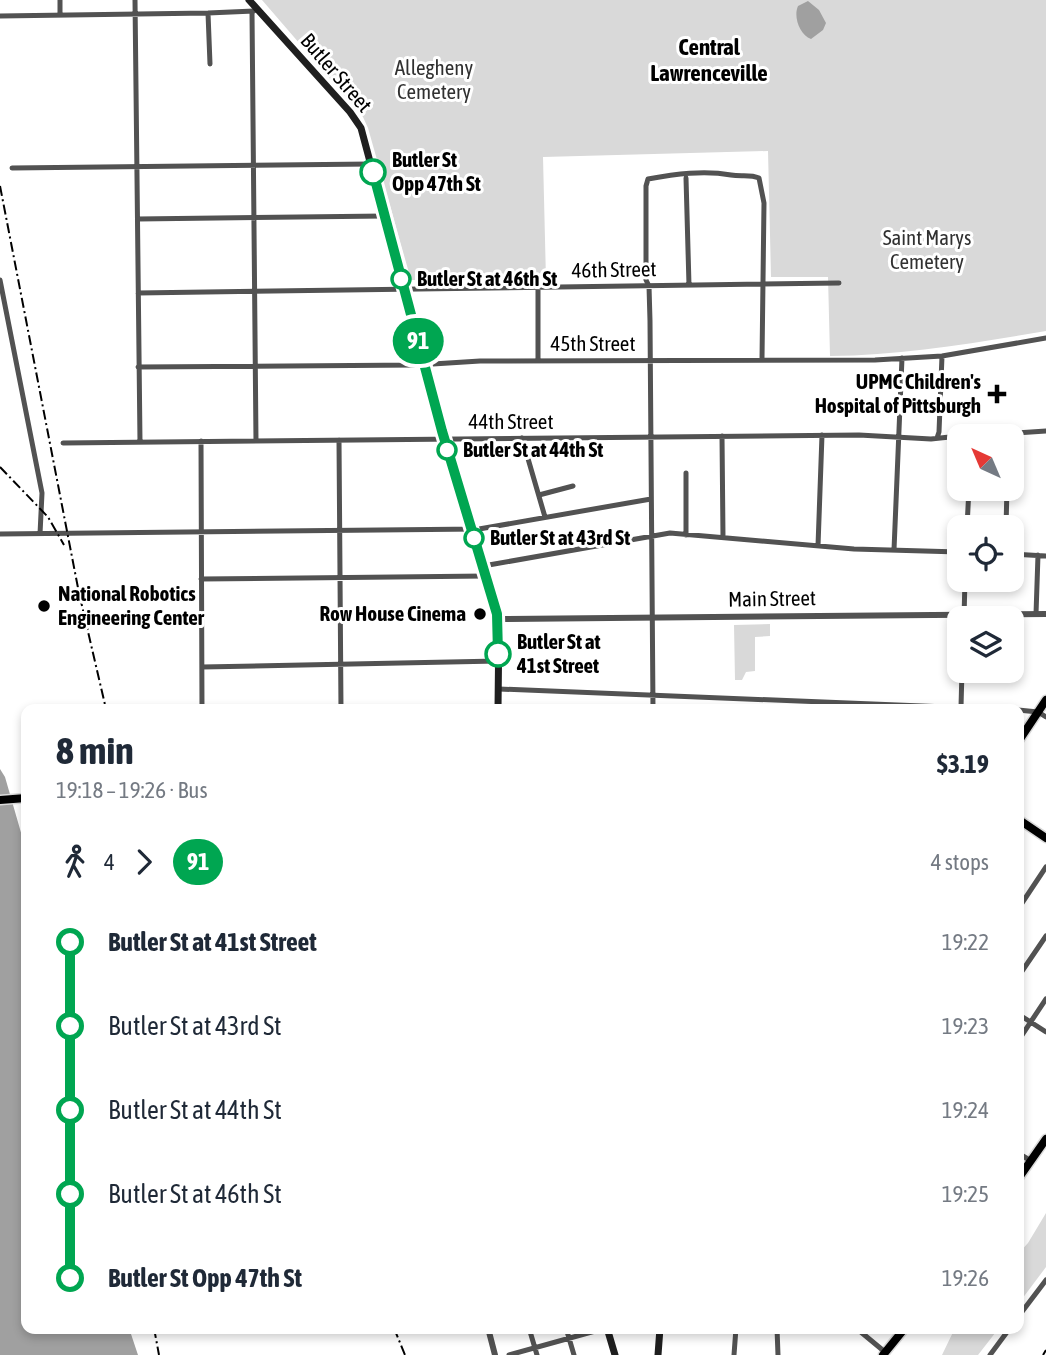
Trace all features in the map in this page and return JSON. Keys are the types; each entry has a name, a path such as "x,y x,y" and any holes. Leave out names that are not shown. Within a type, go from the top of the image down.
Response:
{"main road":[{"name":"Butler Street","path":"249,0 254,10 356,120 371,164 444,439 499,619 498,704"},
{"path":"1024,735 1042,715 1046,701"},
{"path":"0,800 21,798"},
{"path":"1024,823 1046,838"},
{"path":"1024,1171 1046,1139"},
{"path":"608,1334 615,1355"},
{"path":"658,1355 660,1334"},
{"path":"884,1353 900,1334"}],"street":[{"path":"60,0 60,15"},
{"path":"135,0 140,442"},
{"path":"0,16 254,10 256,441"},
{"path":"208,13 210,64"},
{"path":"12,168 371,164"},
{"path":"653,704 649,286 646,280 646,186 650,178 672,177 682,173 724,173 732,176 755,176 761,182 764,203 762,359"},
{"path":"686,178 689,285"},
{"path":"138,219 385,216"},
{"path":"0,280 43,494 40,534"},
{"name":"46th Street","path":"138,293 839,283"},
{"path":"538,287 538,360"},
{"name":"45th Street","path":"138,367 538,360 821,361 942,356 1046,338"},
{"path":"937,438 942,356"},
{"path":"894,550 901,358"},
{"path":"1024,433 1046,431"},
{"path":"818,545 822,435"},
{"name":"44th Street","path":"63,443 822,435 947,437"},
{"path":"722,436 723,537"},
{"path":"522,438 545,517"},
{"path":"339,440 341,704"},
{"path":"201,441 202,704"},
{"path":"686,473 686,535"},
{"path":"539,495 573,486"},
{"path":"0,534 472,529 651,499"},
{"path":"483,566 670,533 947,552"},
{"path":"1024,554 1046,555"},
{"path":"1036,614 1038,555"},
{"path":"201,579 486,576"},
{"name":"Main Street","path":"1024,614 1046,614"},
{"name":"Main Street","path":"499,619 947,616"},
{"path":"202,667 498,661"},
{"path":"961,704 962,683"},
{"path":"499,689 808,704"},
{"path":"1024,711 1042,715"},
{"path":"1024,900 1046,867"},
{"path":"1024,967 1046,936"},
{"path":"1024,1032 1046,999"},
{"path":"1024,1018 1046,1032"},
{"path":"1024,1157 1031,1161"},
{"path":"1024,1309 1046,1280"},
{"path":"490,1334 495,1355"},
{"path":"531,1334 537,1355"},
{"path":"568,1334 574,1355"},
{"path":"509,1355 584,1334"},
{"path":"734,1355 736,1334"},
{"path":"778,1334 778,1355"},
{"path":"863,1334 884,1353"},
{"path":"990,1355 1006,1334"}],"green space":[{"name":"Allegheny Cemetery","path":"262,0 1046,0 1046,331 911,351 830,356 828,277 771,277 768,151 543,157 546,280 411,280 363,117"},
{"path":"770,624 770,636 755,637 755,671 746,672 742,680 735,680 734,625"},
{"path":"1046,1213 1046,1267 1024,1296 1024,1247"},
{"path":"952,1334 994,1334 978,1355 942,1355"}],"shaded area":[{"path":"808,1 819,10 826,23 823,30 811,39 801,30 796,15 798,6"},
{"path":"0,769 5,777 21,833 21,1334 131,1334 138,1355 0,1355"}],"railway":[{"path":"0,186 79,593 105,704"},
{"path":"0,467 48,517 64,545"},
{"path":"155,1334 159,1355"},
{"path":"396,1334 405,1355"},
{"path":"1043,1355 1046,1350"}],"bus line":[{"name":"91","path":"373,172 442,431 499,619 498,654"}],"place":[{"name":"Butler St Opp 47th St","path":"373,172"},
{"name":"Butler St at 46th St","path":"401,279"},
{"name":"UPMC Children's Hospital of Pittsburgh","path":"997,394"},
{"name":"Butler St at 44th St","path":"447,450"},
{"name":"Butler St at 43rd St","path":"474,538"},
{"name":"National Robotics Engineering Center","path":"44,606"},
{"name":"Row House Cinema","path":"480,614"},
{"name":"Butler St at 41st Street","path":"498,654"}],"district":[{"name":"Central Lawrenceville","path":"709,60"}],"park label":[{"name":"Saint Marys Cemetery","path":"927,250"}]}
